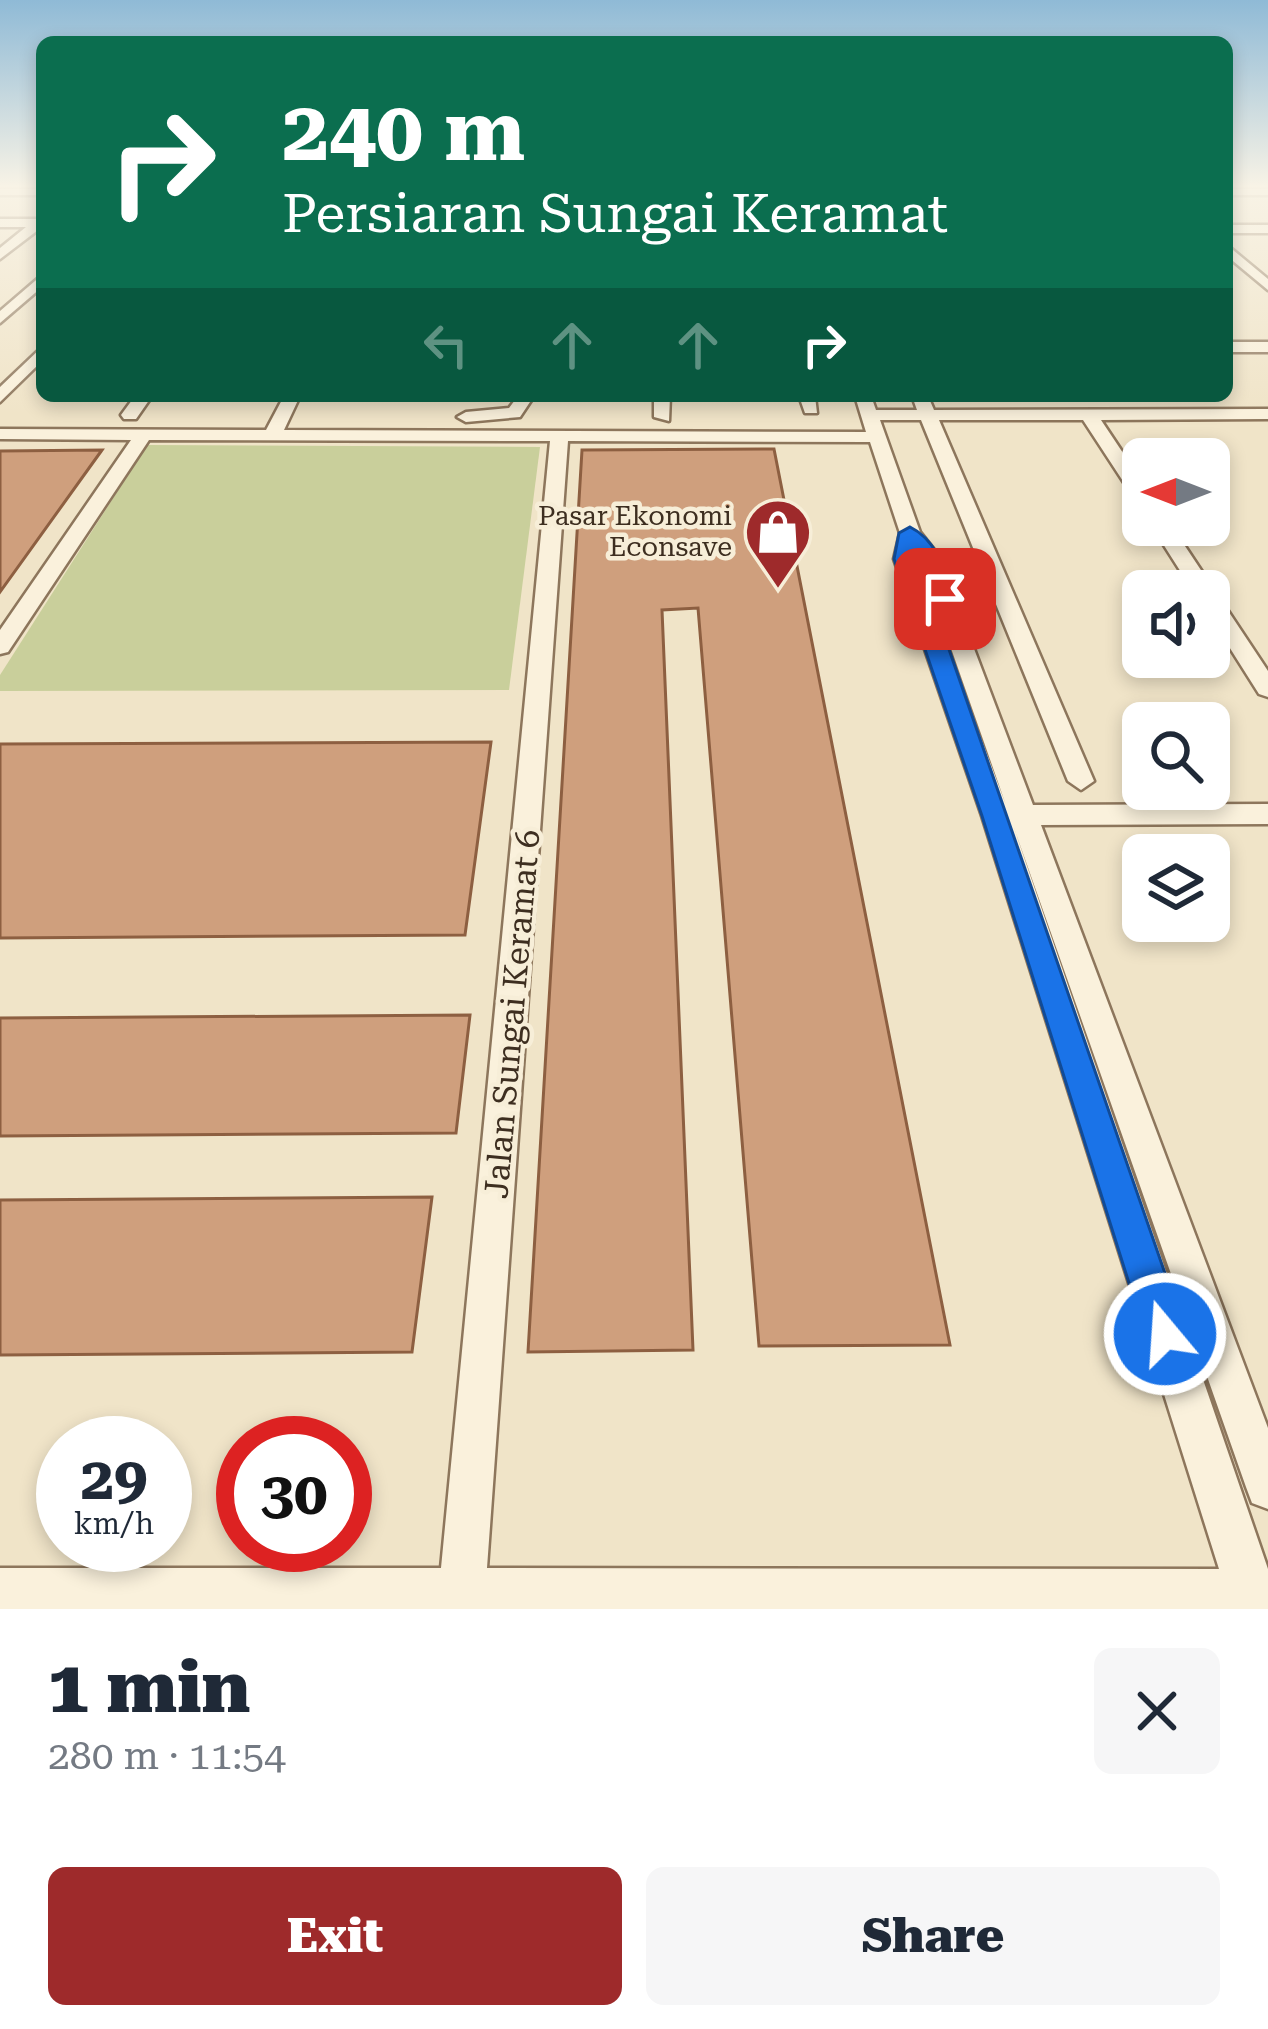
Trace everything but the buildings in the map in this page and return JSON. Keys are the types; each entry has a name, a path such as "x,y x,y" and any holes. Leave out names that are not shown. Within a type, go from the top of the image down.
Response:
{"street":[{"path":"1242,263 1268,286"},
{"path":"0,319 36,285"},
{"path":"1233,347 1268,346"},
{"path":"0,397 36,358"},
{"path":"130,416 140,402"},
{"path":"277,425 289,402"},
{"path":"0,434 144,434 499,417 514,412 522,402"},
{"path":"662,402 663,417"},
{"path":"1268,430 1261,414 1090,415 867,405 910,533 904,559 1010,815 1268,1487"},
{"path":"924,405 1081,781"},
{"path":"1090,415 1122,465"},
{"path":"277,425 559,436 877,437"},
{"path":"0,647 144,434"},
{"name":"Jalan Sungai Keramat 6","path":"463,1592 559,436"},
{"path":"1230,630 1268,689"},
{"path":"1010,815 1268,814"},
{"path":"0,1591 1103,1601 1258,1598 1010,815"}],"green space":[{"path":"147,445 540,447 509,690 0,691 0,675"}],"place":[{"name":"Pasar Ekonomi Econsave","path":"778,591"}],"route":[{"path":"945,599 929,556 910,533 904,559 996,816 1165,1334"}]}
